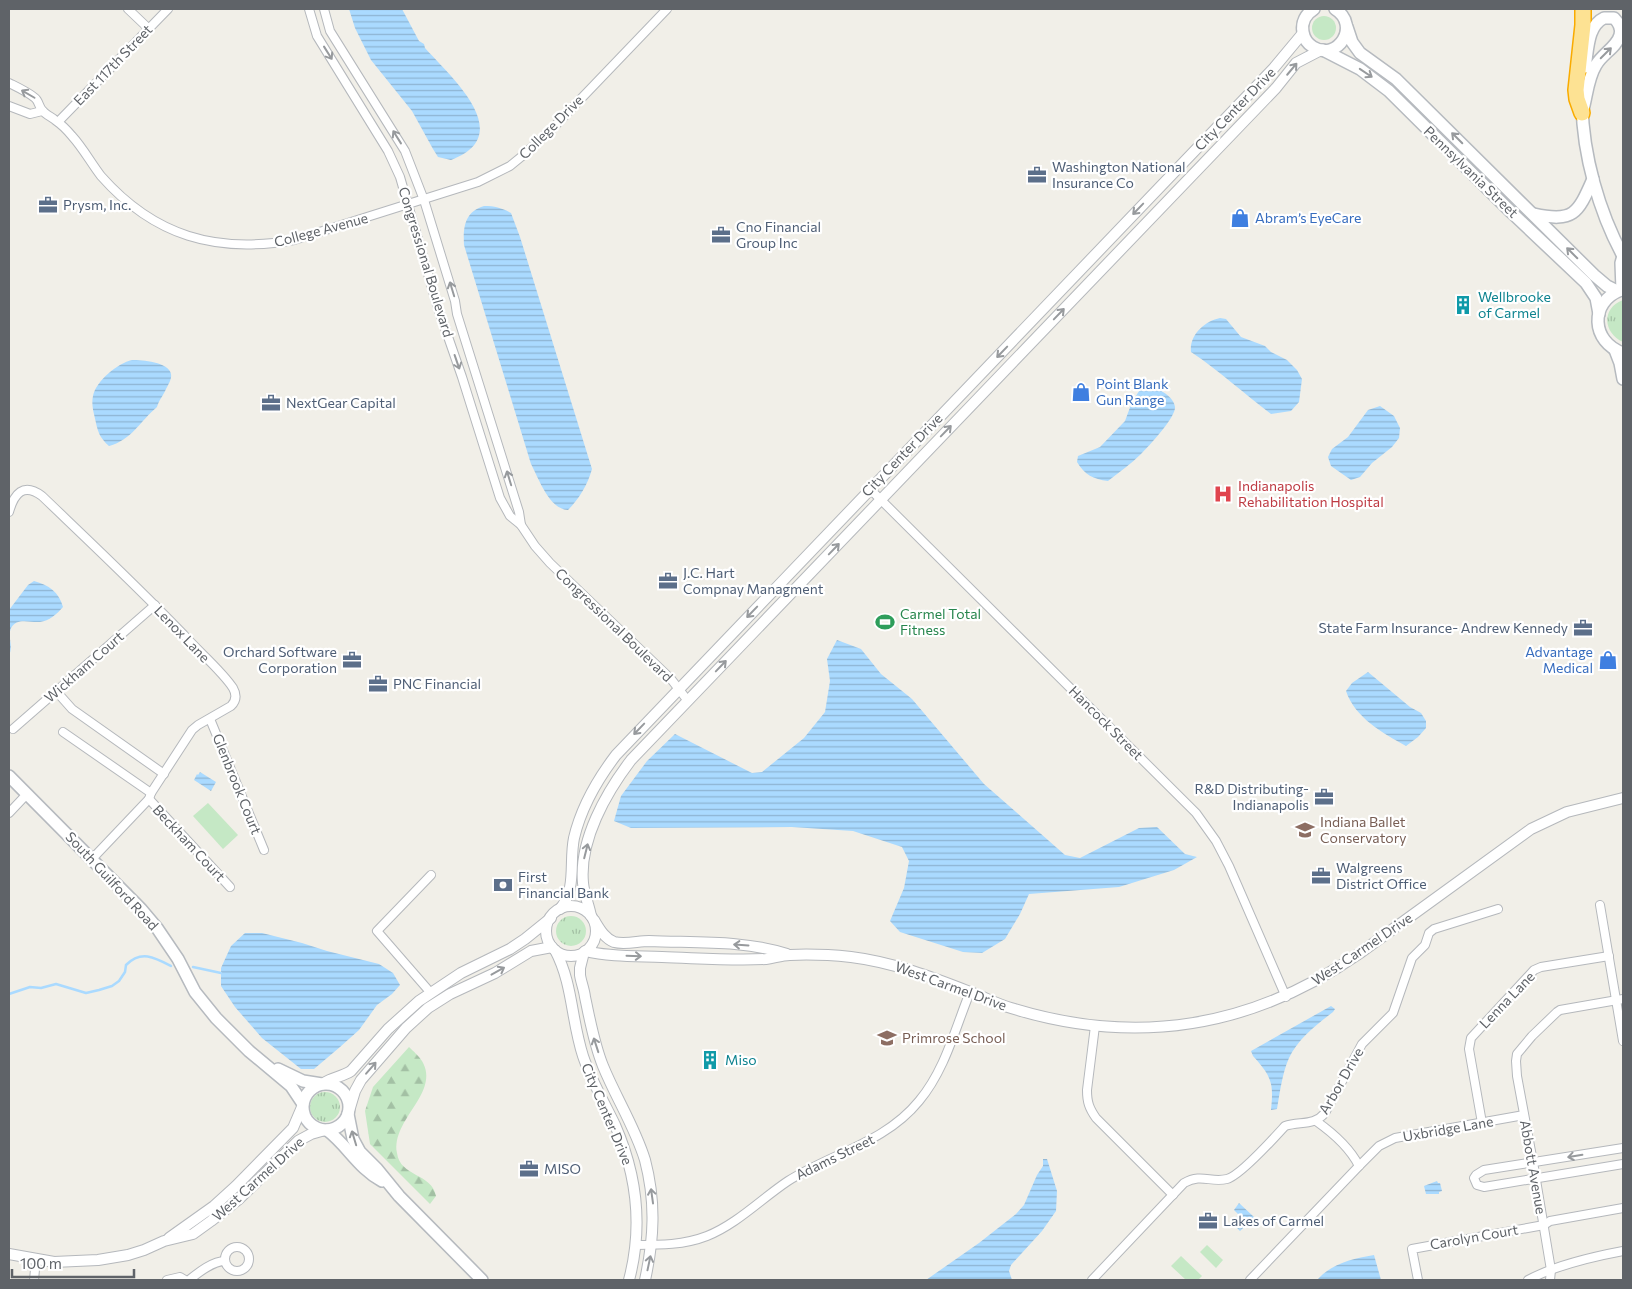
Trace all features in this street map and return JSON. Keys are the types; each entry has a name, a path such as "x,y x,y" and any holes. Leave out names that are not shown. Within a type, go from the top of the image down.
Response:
{"highway":[{"path":"1582,113 1576,90 1583,9"}],"main road":[{"path":"1298,9 1303,31"},
{"path":"1303,31 1307,15 1314,9"},
{"name":"Pennsylvania Street","path":"1335,9 1343,16 1352,42 1360,53 1396,79 1601,282 1621,290"},
{"path":"1582,113 1593,70 1604,54 1619,39 1621,33 1618,22 1614,18 1609,17 1599,20 1592,32 1581,93 1582,113 1593,178 1603,213 1623,256 1621,263 1621,290 1605,301 1598,314"},
{"path":"1322,50 1334,48 1340,44 1347,27"},
{"name":"Pennsylvania Street","path":"1303,31 1306,40 1311,46 1354,65 1389,91 1511,212 1586,283 1597,302 1598,324 1602,336 1605,341 1619,351"},
{"path":"1532,214 1554,218 1575,212 1582,204 1593,178"},
{"path":"1619,351 1623,379"},
{"name":"South Guilford Road","path":"9,776 141,909 157,928 178,959 195,992 210,1012 249,1051 291,1086 302,1106"},
{"name":"South Guilford Road","path":"263,1062 303,1081 323,1084"},
{"path":"274,1072 295,1106 297,1119"},
{"path":"390,1185 375,1177 360,1165 338,1138 326,1130 315,1128 309,1123 302,1106 305,1096 309,1091 323,1084 332,1084 342,1090 348,1100 348,1112 356,1146 390,1185 482,1280"},
{"path":"326,1130 339,1126 344,1122 348,1112"}],"street":[{"path":"128,9 148,28"},
{"name":"East 117th Street","path":"58,122 168,9"},
{"name":"Congressional Boulevard","path":"309,9 317,36 388,151 400,177 437,305 500,498 510,516 521,525 535,546 550,563 671,679 688,701"},
{"name":"Congressional Boulevard","path":"324,9 330,31 405,151 424,200 455,301 457,314 519,512 521,525"},
{"name":"College Drive","path":"408,204 478,182 522,157 550,131 666,9"},
{"name":"City Center Drive","path":"560,909 570,891 572,849 575,833 591,792 616,755 1273,70 1303,31"},
{"name":"City Center Drive","path":"592,918 584,891 583,867 586,849 600,810 616,781 632,760 1276,88 1294,65 1322,50"},
{"name":"College Avenue","path":"9,83 36,99 42,111 58,122 72,136 100,174 133,207 176,232 215,243 250,246 271,244 294,240 408,204"},
{"path":"9,106 30,114 42,111"},
{"name":"Hancock Street","path":"870,489 1196,814 1216,841 1229,866 1286,997"},
{"name":"Lenox Lane","path":"9,512 13,499 19,492 26,490 38,492 155,606 234,689 234,702 228,709 192,730 150,796 92,859"},
{"name":"Wickham Court","path":"13,730 155,606"},
{"path":"56,691 72,708 164,774"},
{"name":"Glenbrook Court","path":"210,719 264,850"},
{"name":"Beckham Court","path":"63,732 150,796 230,887"},
{"path":"9,813 27,794"},
{"name":"West Carmel Drive","path":"592,918 602,934 618,943 647,941 750,946 768,948 788,954 850,957 883,963 924,974 1010,1008 1065,1022 1095,1026 1140,1028 1188,1025 1224,1017 1286,997 1340,968 1535,827 1567,812 1622,800"},
{"path":"430,992 377,931 431,875"},
{"path":"1600,905 1608,956 1620,999 1623,1041"},
{"path":"323,1084 351,1071 388,1029 430,992 470,968 510,949 560,909 575,906 586,911 592,918 596,927 596,935 591,946 585,952 571,956 561,953 554,948 547,934 551,918"},
{"name":"Arbor Drive","path":"1092,1280 1184,1183 1192,1179 1229,1179 1239,1172 1285,1126 1310,1123 1325,1113 1362,1044 1393,1013 1412,958 1425,945 1429,933 1434,929 1498,908"},
{"path":"348,1112 361,1080 406,1028 428,1008 450,994 502,969 531,951 554,948"},
{"name":"City Center Drive","path":"554,948 564,968 568,983 577,1036 583,1057 629,1163 635,1189 637,1210 636,1245 629,1280"},
{"name":"City Center Drive","path":"585,952 580,968 580,977 593,1037 606,1072 638,1141 647,1168 653,1206 652,1245 645,1280"},
{"name":"West Carmel Drive","path":"585,952 620,955 768,959 788,954"},
{"name":"Lenna Lane","path":"1482,1123 1468,1049 1471,1038 1534,970 1541,967 1608,956"},
{"name":"Adams Street","path":"636,1245 666,1246 682,1243 706,1236 726,1227 789,1180 873,1139 895,1126 907,1115 929,1088 946,1054 970,992"},
{"name":"Abbott Avenue","path":"1550,1280 1551,1270 1516,1061 1518,1053 1532,1036 1560,1010 1620,999"},
{"path":"1095,1026 1087,1090 1089,1108 1096,1118 1173,1195"},
{"name":"West Carmel Drive","path":"164,1242 226,1196 288,1132 297,1119 302,1106"},
{"name":"Uxbridge Lane","path":"1250,1280 1379,1146 1395,1138 1524,1115"},
{"path":"1316,1120 1347,1148 1359,1166"},
{"name":"West Carmel Drive","path":"9,1254 54,1262 106,1259 144,1250 193,1234 212,1221 249,1190 298,1141 311,1134 326,1130"},
{"path":"1623,1148 1484,1170 1474,1178 1477,1185 1484,1187 1623,1164"},
{"name":"Carolyn Court","path":"1418,1280 1412,1249 1544,1225 1550,1221 1623,1208"},
{"path":"1528,1280 1551,1270 1623,1251"},
{"path":"34,1280 36,1259"},
{"path":"190,1280 198,1272 225,1260"},
{"path":"167,1280 180,1277 185,1280"}],"green space":[{"path":"1324,16 1333,19 1336,28 1333,37 1324,40 1315,37 1312,28 1315,19"},
{"path":"1623,300 1623,342 1611,333 1607,321 1611,309"},
{"path":"208,803 238,835 223,849 193,816"},
{"path":"571,916 577,917 585,925 585,937 577,945 571,946 565,945 557,937 556,931 557,925 565,917"},
{"path":"409,1047 422,1061 426,1073 425,1084 421,1095 401,1129 397,1141 397,1153 399,1161 404,1167 429,1183 433,1189 436,1196 430,1204 370,1144 365,1111 373,1087"},
{"path":"325,1092 336,1096 340,1107 336,1118 325,1122 314,1118 310,1107 314,1096"},
{"path":"1207,1245 1223,1260 1216,1268 1200,1252"},
{"path":"1181,1256 1202,1276 1198,1280 1186,1280 1171,1266"}],"water":[{"path":"349,9 402,9 419,41 424,44 425,48 449,74 473,106 479,121 479,136 470,149 451,160 438,157 412,111 371,60 355,28"},
{"path":"484,206 492,206 511,213 592,469 583,491 568,510 561,508 550,499 531,464 464,245 466,221 473,212"},
{"path":"1220,318 1226,319 1241,337 1265,346 1271,352 1287,360 1297,370 1302,379 1299,402 1291,411 1271,414 1191,352 1193,340 1199,330 1209,322"},
{"path":"132,360 160,364 169,370 171,378 157,407 130,435 109,446 98,430 92,403 93,396 98,384 108,374 120,365"},
{"path":"1149,386 1161,391 1172,400 1175,407 1171,417 1141,454 1108,481 1090,476 1077,462 1078,456 1100,447 1125,421 1132,402 1141,388"},
{"path":"1380,406 1394,416 1400,428 1399,438 1360,477 1351,480 1331,466 1328,457 1332,449 1348,437 1368,410"},
{"path":"34,581 53,590 59,597 63,607 47,620 20,622 14,625 10,631 11,648 9,655 9,610 28,585"},
{"path":"837,640 861,649 881,674 912,699 984,784 1065,855 1080,858 1139,828 1157,827 1185,854 1197,857 1174,870 1119,887 1029,894 1005,939 982,953 963,952 900,932 890,921 904,888 909,861 902,847 853,831 792,827 631,828 614,821 621,796 647,761 675,734 752,773 762,772 804,738 825,712 830,681 827,659"},
{"path":"1368,672 1410,707 1421,713 1426,721 1426,728 1406,746 1371,724 1350,701 1346,691 1352,683"},
{"path":"200,772 216,782 211,791 194,780"},
{"path":"245,933 262,933 379,964 393,973 400,985 392,994 377,1005 359,1030 340,1047 314,1069 301,1069 262,1038 235,1007 221,986 221,968 231,946"},
{"path":"1331,1006 1335,1009 1333,1012 1308,1033 1293,1051 1285,1070 1277,1109 1271,1110 1272,1093 1270,1080 1251,1051"},
{"path":"1043,1159 1047,1159 1057,1191 1056,1211 1042,1231 1011,1265 1009,1271 1012,1280 926,1280 979,1243 1016,1214 1024,1205 1043,1166"},
{"path":"1437,1181 1440,1183 1442,1191 1439,1194 1426,1194 1424,1186"},
{"path":"1239,1203 1254,1217 1240,1231 1231,1222 1239,1215 1234,1210"},
{"path":"1374,1255 1381,1280 1317,1280 1329,1269 1350,1260"}],"waterway":[{"path":"9,994 30,987 41,988 56,984 86,993 99,990 112,986 119,981 125,972 126,965 142,956 148,956 171,966"},
{"path":"193,967 221,973"}],"place":[{"name":"Washington National Insurance Co","path":"1037,175"},
{"name":"Prysm, Inc.","path":"48,205"},
{"name":"Abram’s EyeCare","path":"1240,218"},
{"name":"Cno Financial Group Inc","path":"721,235"},
{"name":"Wellbrooke of Carmel","path":"1463,305"},
{"name":"Point Blank Gun Range","path":"1081,392"},
{"name":"NextGear Capital","path":"271,403"},
{"name":"Indianapolis Rehabilitation Hospital","path":"1223,494"},
{"name":"J.C. Hart Compnay Managment","path":"668,581"},
{"name":"Carmel Total Fitness","path":"885,622"},
{"name":"State Farm Insurance- Andrew Kennedy","path":"1583,628"},
{"name":"Orchard Software Corporation","path":"352,660"},
{"name":"Advantage Medical","path":"1608,660"},
{"name":"PNC Financial","path":"378,684"},
{"name":"R&D Distributing- Indianapolis","path":"1324,797"},
{"name":"Indiana Ballet Conservatory","path":"1305,830"},
{"name":"Walgreens District Office","path":"1321,876"},
{"name":"First Financial Bank","path":"503,885"},
{"name":"Primrose School","path":"887,1038"},
{"name":"Miso","path":"710,1060"},
{"name":"MISO","path":"529,1169"},
{"name":"Lakes of Carmel","path":"1208,1221"}]}
